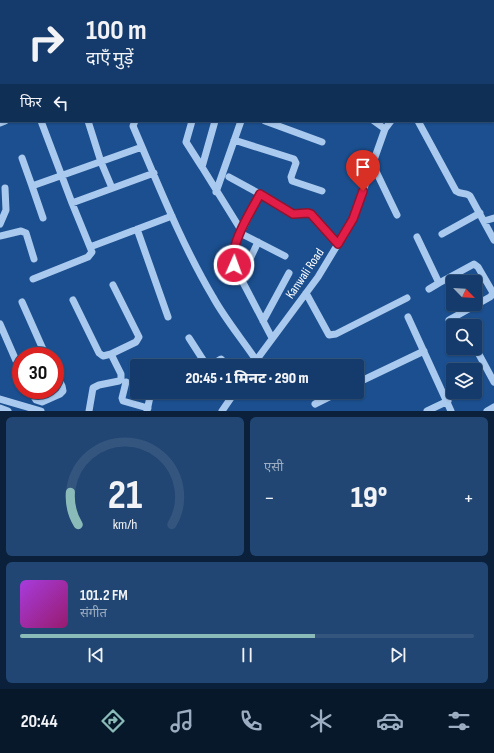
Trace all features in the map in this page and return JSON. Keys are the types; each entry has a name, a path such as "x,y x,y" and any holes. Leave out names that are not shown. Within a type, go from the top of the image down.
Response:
{"street":[{"path":"33,279 88,257 92,252 72,203 42,122"},
{"path":"88,122 101,162 112,188"},
{"path":"135,122 133,126 187,248 214,299 252,359"},
{"path":"192,122 186,142 241,232 285,256"},
{"path":"202,168 215,122"},
{"path":"216,192 241,122"},
{"path":"269,122 322,142"},
{"path":"375,122 385,129"},
{"name":"Kanwali Road","path":"257,359 318,277 353,219 372,163 385,129 389,122"},
{"path":"419,122 456,191 459,193 468,194 470,196 494,240"},
{"path":"234,140 294,159 296,163 291,177 292,181 322,191"},
{"path":"32,186 142,147"},
{"path":"22,158 43,218"},
{"path":"372,163 397,215"},
{"path":"72,203 154,173"},
{"path":"229,177 293,214 311,214 338,244"},
{"path":"0,224 6,210 5,188"},
{"path":"260,194 234,247 233,260 272,338"},
{"path":"442,234 480,213"},
{"path":"90,247 172,216"},
{"path":"484,221 494,218"},
{"path":"137,229 168,317"},
{"path":"0,236 21,231 26,232 34,259"},
{"path":"417,237 439,283"},
{"path":"241,278 258,242"},
{"path":"429,289 474,264 492,285 493,294 490,297 451,319"},
{"path":"263,321 289,272"},
{"path":"73,300 99,354 103,356 111,354 136,342 138,337 113,285"},
{"path":"306,293 329,335 336,334 408,298"},
{"path":"22,302 42,347"},
{"path":"408,317 448,401 451,411"},
{"path":"0,324 12,351"},
{"path":"188,338 202,359"},
{"path":"364,380 424,351"},
{"path":"89,411 93,388 99,385 119,381 121,379 121,374 111,354"},
{"path":"479,355 494,382"},
{"path":"126,382 123,401 148,409 150,399"},
{"path":"0,399 41,411"},
{"path":"35,399 42,402 49,399"},
{"path":"222,411 230,399"},
{"path":"316,404 326,399"},
{"path":"427,411 448,401"},
{"path":"0,403 24,411"},
{"path":"486,411 494,407"},
{"path":"0,408 8,411"}],"route":[{"path":"234,265 234,247 260,194 293,214 311,214 338,244 353,219 363,191"}]}
